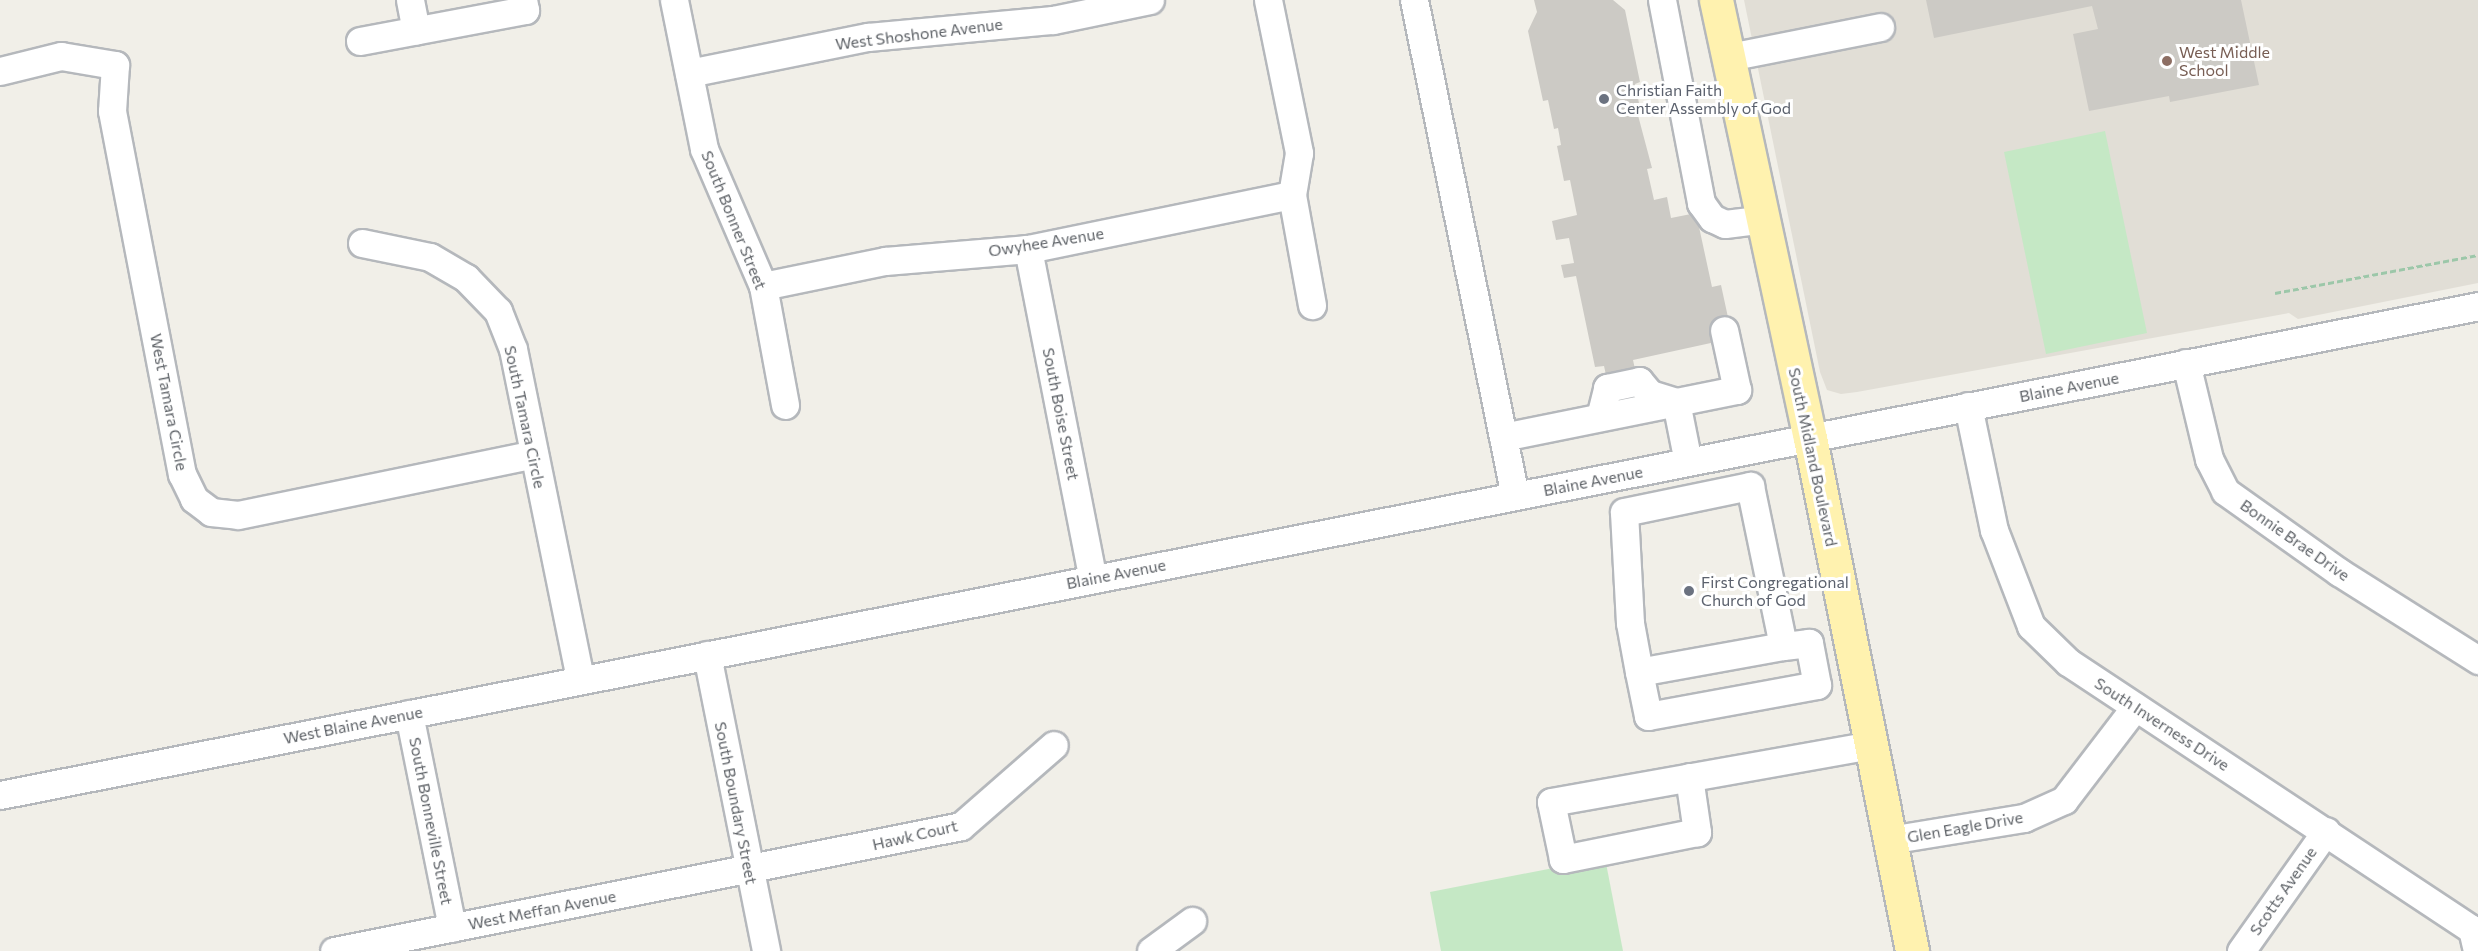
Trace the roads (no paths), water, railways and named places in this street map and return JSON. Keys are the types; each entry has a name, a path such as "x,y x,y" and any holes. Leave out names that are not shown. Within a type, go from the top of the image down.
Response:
{"main road":[{"name":"South Midland Boulevard","path":"1716,0 1810,438 1912,951"}],"street":[{"path":"410,0 416,30"},
{"path":"360,41 525,10 523,0"},
{"name":"South Bonner Street","path":"674,0 704,149 763,286 785,405"},
{"name":"West Shoshone Avenue","path":"689,73 868,37 1053,20 1150,0"},
{"path":"1268,0 1299,153 1292,195 1312,305"},
{"path":"1414,0 1515,496"},
{"path":"1662,0 1701,203 1712,218 1725,224 1763,219"},
{"path":"1729,57 1880,27"},
{"name":"West Tamara Circle","path":"0,71 61,56 115,64 112,111 182,474 194,499 211,512 238,515 534,454"},
{"name":"Owyhee Avenue","path":"763,286 885,261 1028,249 1292,195"},
{"name":"South Tamara Circle","path":"362,243 430,257 466,278 498,311 513,350 580,679"},
{"name":"South Boise Street","path":"1028,249 1093,579"},
{"name":"Blaine Avenue","path":"707,655 2186,363 2478,308"},
{"path":"1503,437 1737,390 1724,330"},
{"name":"Bonnie Brae Drive","path":"2186,363 2209,459 2225,491 2339,572 2478,660"},
{"path":"1676,402 1688,462"},
{"name":"South Inverness Drive","path":"1968,406 1994,530 2031,626 2068,662 2326,831 2476,934"},
{"path":"1782,646 1750,486 1624,512 1630,623 1648,716 1818,685 1809,643"},
{"path":"1640,672 1782,646 1849,638"},
{"name":"West Blaine Avenue","path":"0,795 707,655"},
{"name":"South Boundary Street","path":"707,655 766,951"},
{"name":"Glen Eagle Drive","path":"1889,840 2024,818 2064,800 2135,707"},
{"name":"South Bonneville Street","path":"410,714 452,928"},
{"name":"Hawk Court","path":"749,868 962,826 1054,745"},
{"path":"1689,777 1697,831 1563,859 1551,802 1689,777 1870,745"},
{"name":"Scotts Avenue","path":"2241,951 2326,831"},
{"name":"West Meffan Avenue","path":"334,951 749,868"},
{"path":"1151,951 1192,921"}],"place":[{"name":"West Middle School","path":"2167,61"},
{"name":"Christian Faith Center Assembly of God","path":"1604,99"},
{"name":"First Congregational Church of God","path":"1689,591"}]}
